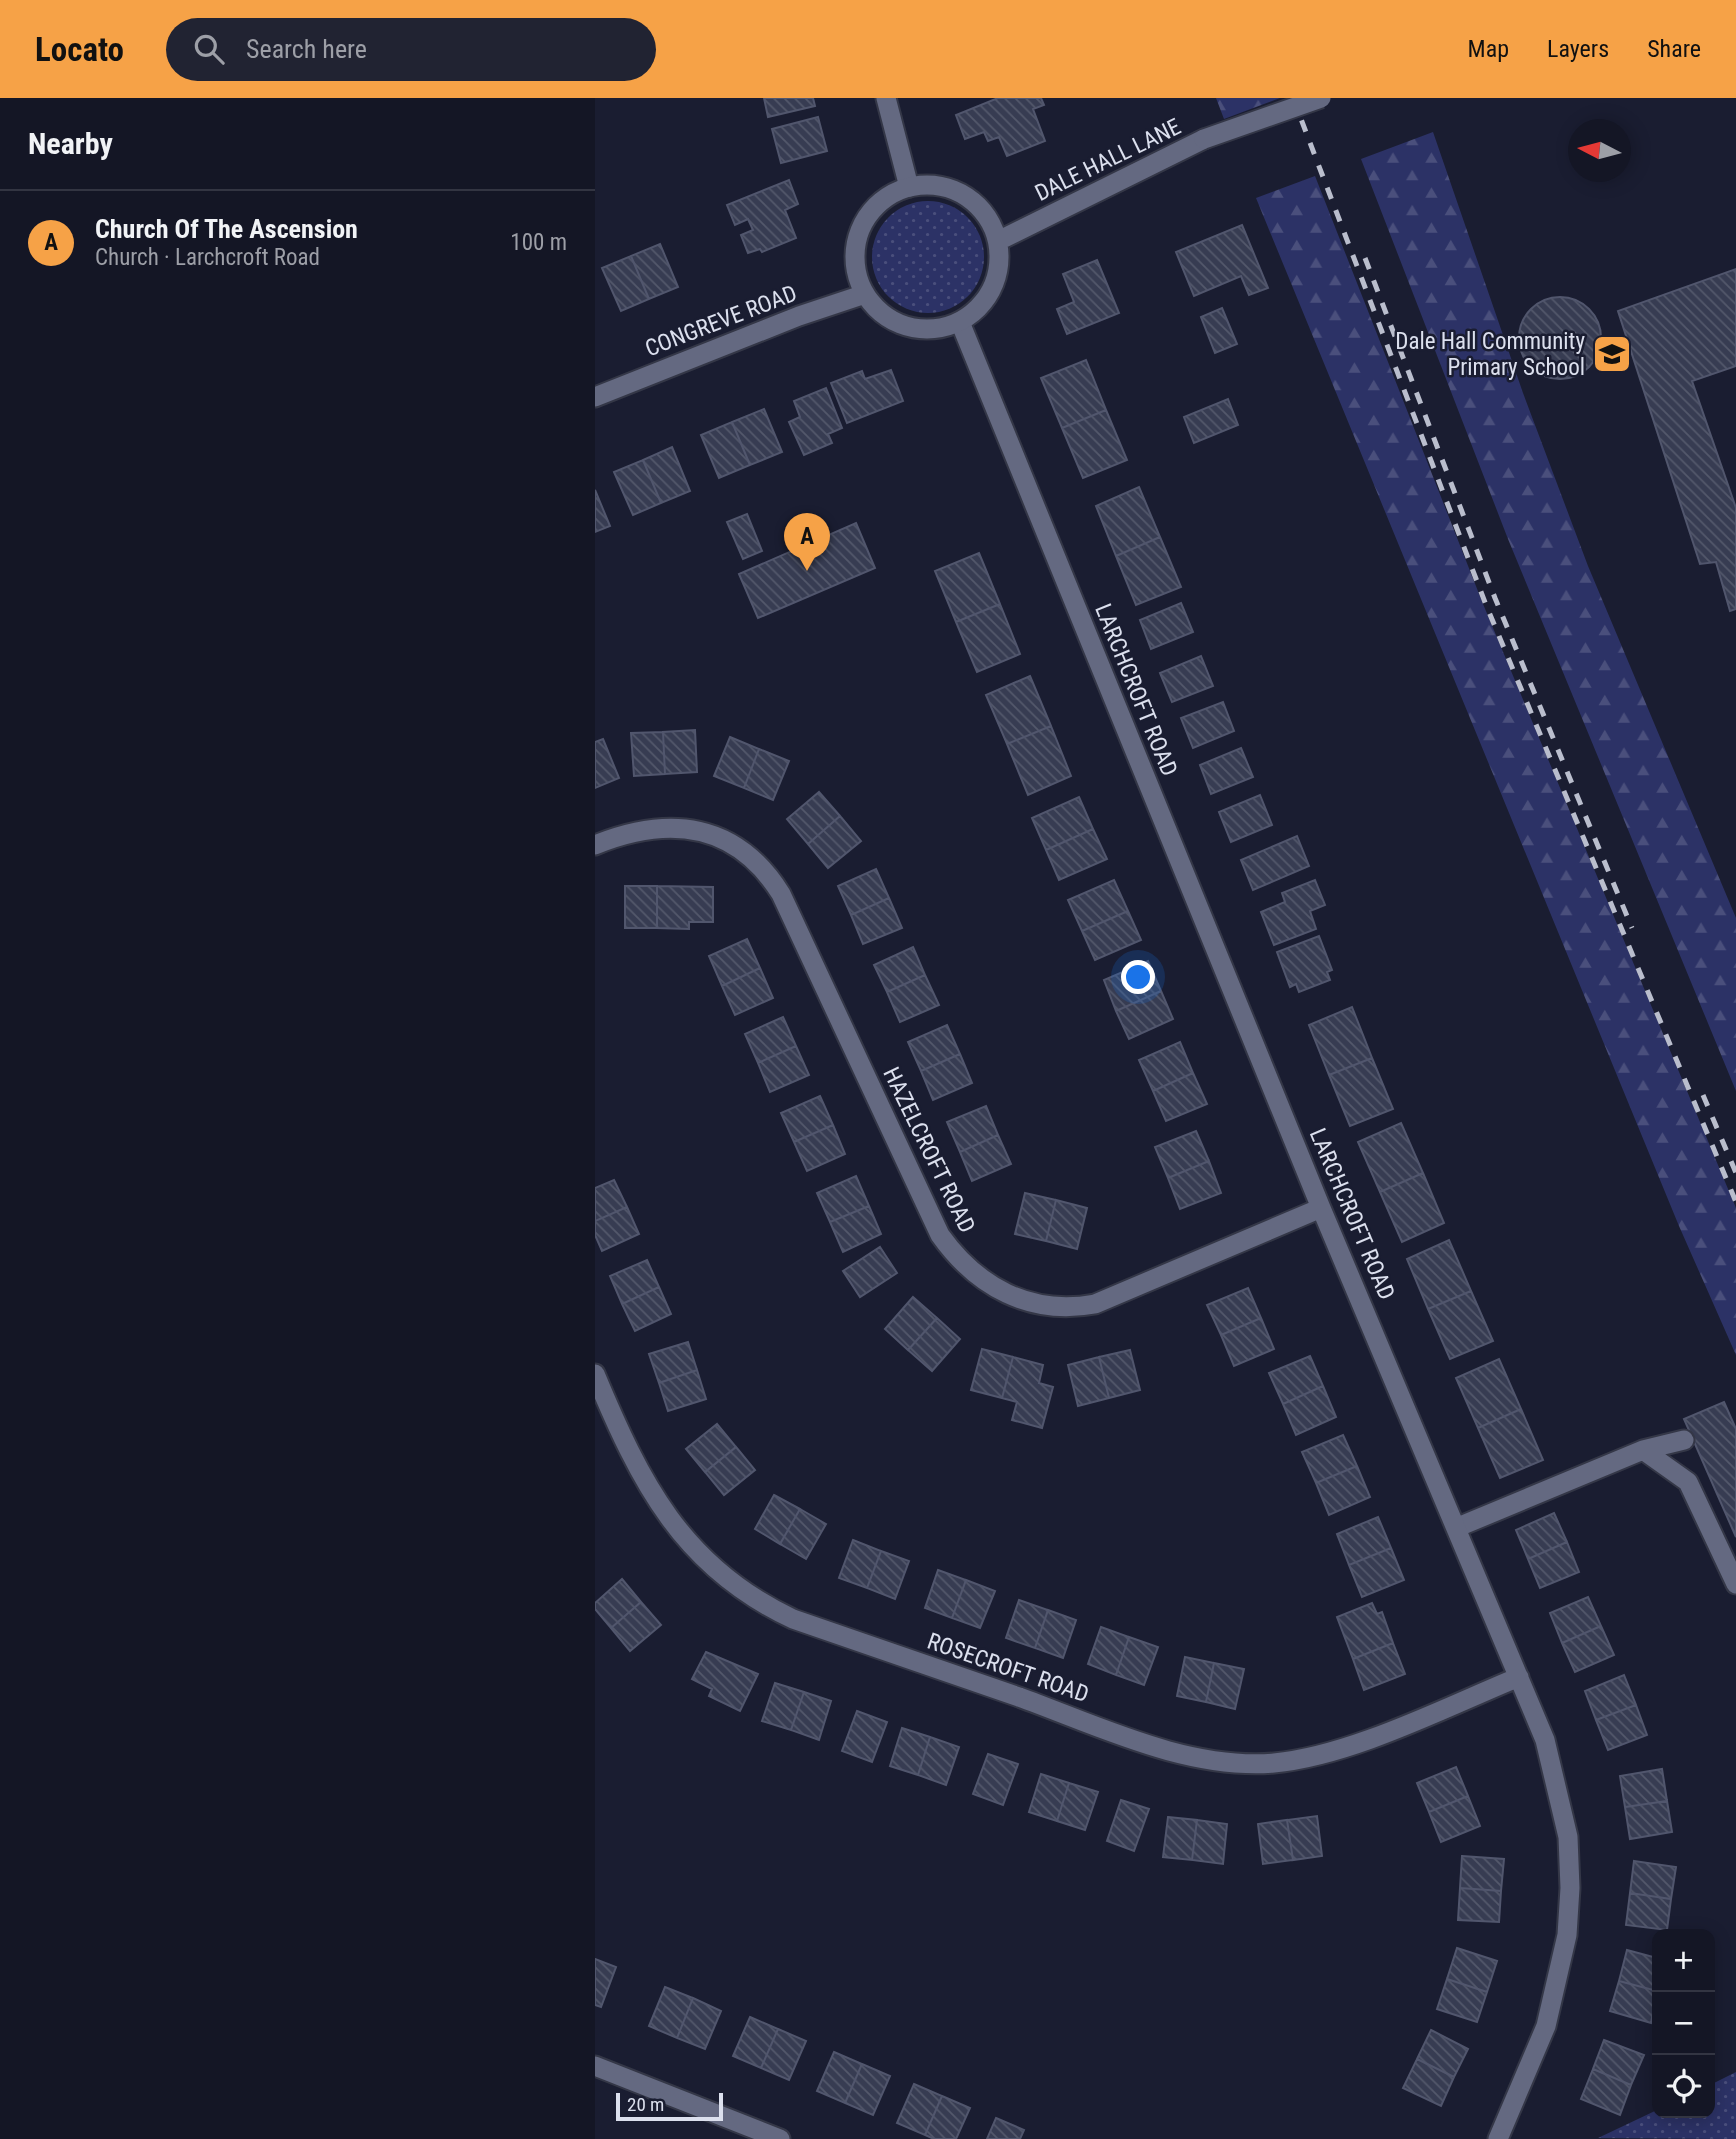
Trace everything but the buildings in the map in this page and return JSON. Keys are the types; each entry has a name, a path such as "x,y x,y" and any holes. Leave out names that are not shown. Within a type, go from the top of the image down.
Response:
{"street":[{"path":"885,98 909,187"},
{"name":"DALE HALL LANE","path":"998,241 1205,139 1321,98"},
{"path":"932,185 955,190 975,202 989,220 998,241 1000,261 996,280 976,312 960,323 939,329 907,326 879,311 865,294 856,262 860,229 872,210 889,195 909,187 932,185"},
{"name":"CONGREVE ROAD","path":"595,397 799,316 865,294"},
{"name":"LARCHCROFT ROAD","path":"960,323 1321,1208 1545,1740 1560,1792 1568,1837 1570,1888 1567,1935 1546,2026 1497,2139"},
{"name":"HAZELCROFT ROAD","path":"595,845 632,830 652,827 688,829 740,849 770,875 940,1235 969,1270 1001,1293 1057,1308 1095,1304 1321,1208"},
{"name":"ROSECROFT ROAD","path":"595,1374 624,1444 655,1502 708,1565 748,1596 793,1619 1134,1739 1213,1760 1244,1764 1304,1759 1352,1744 1519,1677"},
{"path":"1458,1528 1643,1450 1684,1440"},
{"path":"1643,1450 1688,1482 1736,1584"},
{"path":"595,2066 780,2139"}],"green space":[{"path":"1216,98 1280,98 1224,119"},
{"path":"1433,132 1523,393 1588,566 1736,918 1736,1091 1508,539 1361,159"},
{"path":"1315,176 1483,604 1736,1208 1736,1355 1679,1226 1256,198"},
{"path":"928,201 949,205 967,218 980,236 984,257 980,278 967,296 949,309 928,313 907,309 889,296 876,278 872,257 876,236 889,218 907,205"},
{"path":"1736,2072 1736,2139 1598,2138 1652,2112 1652,2118 1715,2118 1715,2082"}],"railway":[{"path":"1293,98 1486,605 1736,1202"},
{"path":"1365,258 1495,598 1632,928"},
{"path":"1703,1095 1736,1173"}],"place":[{"name":"Dale Hall Community Primary School","path":"1612,354"},
{"name":"Church Of The Ascension","path":"807,571"}]}
